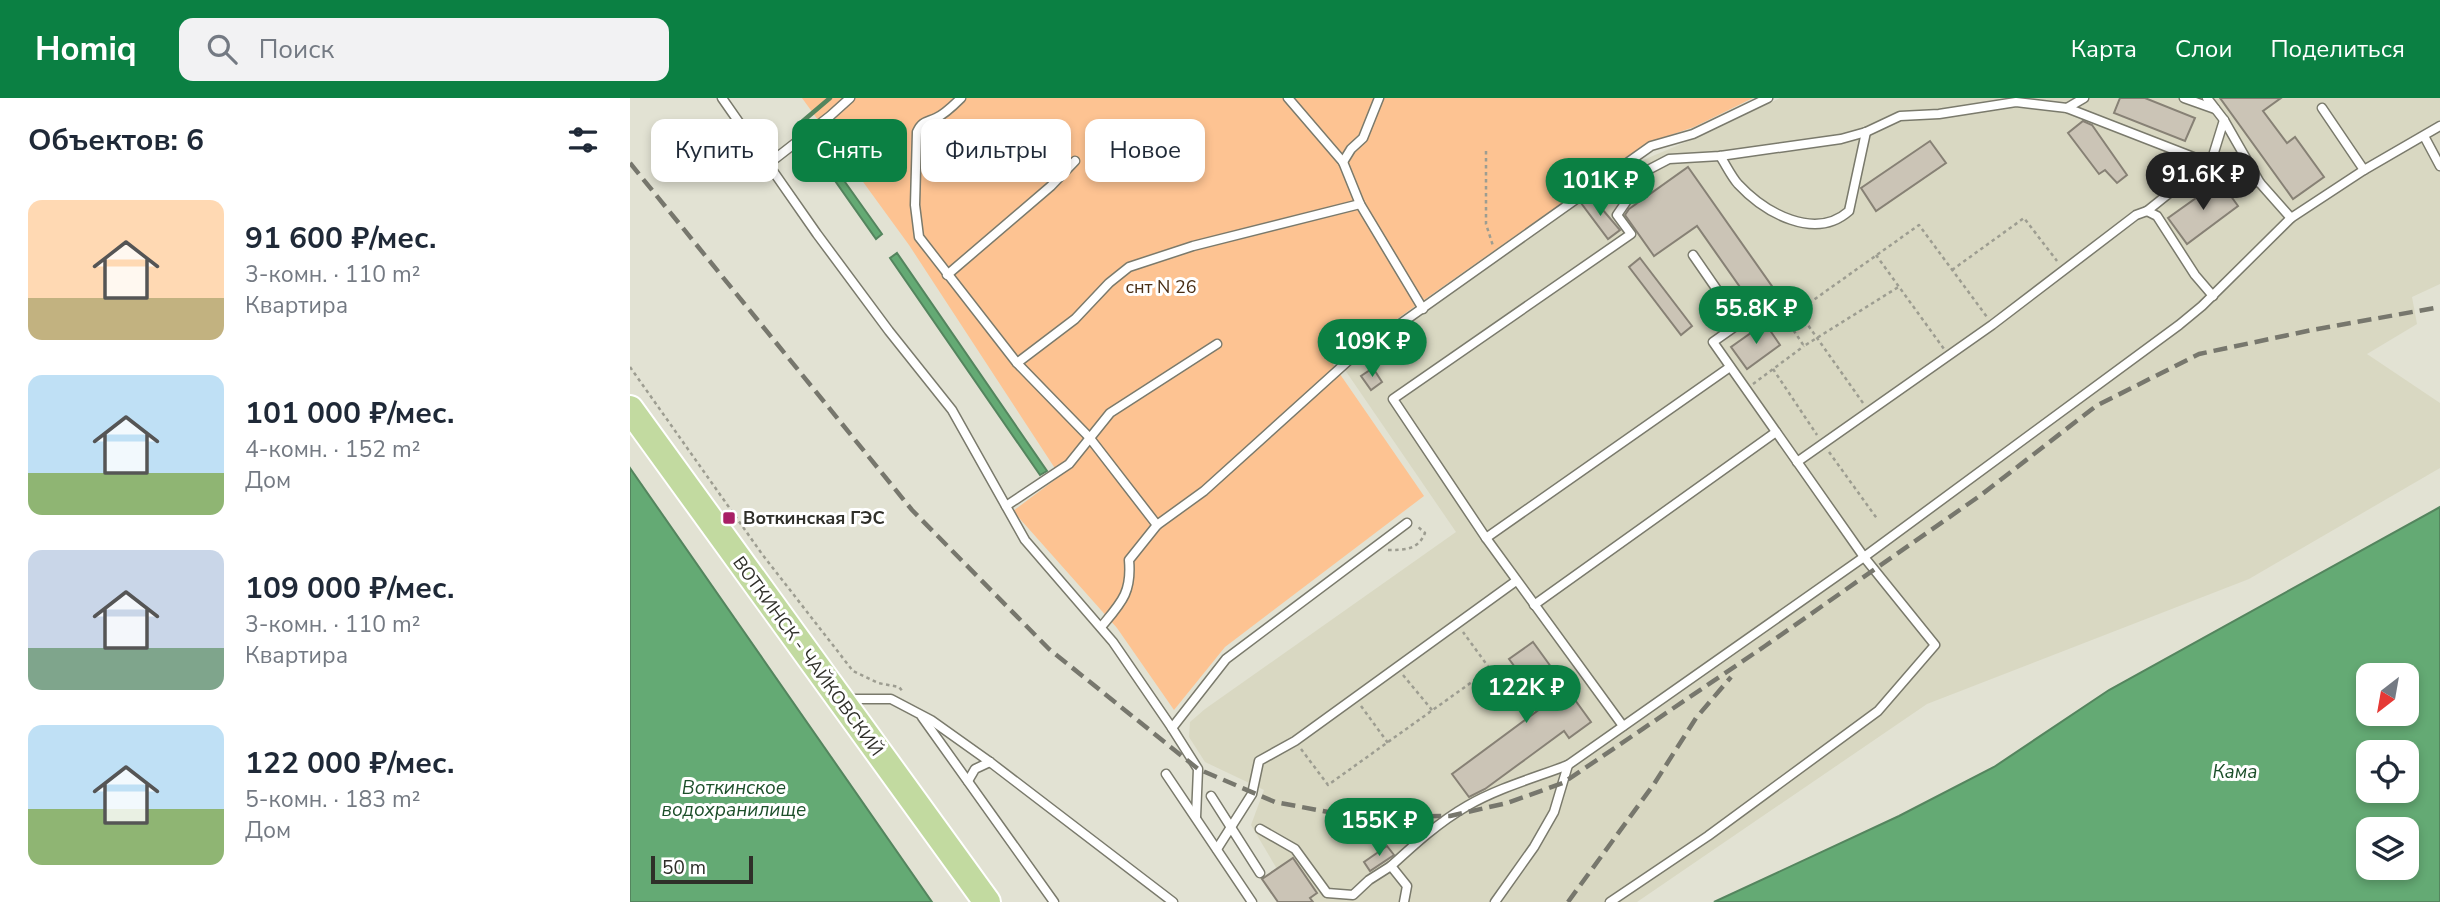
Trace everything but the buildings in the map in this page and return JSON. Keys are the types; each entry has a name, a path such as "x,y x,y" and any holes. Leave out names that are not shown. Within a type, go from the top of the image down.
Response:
{"main road":[{"name":"ВОТКИНСК - ЧАЙКОВСКИЙ","path":"630,409 987,902"}],"lane":[{"path":"722,98 736,119"},
{"path":"778,156 850,98"},
{"path":"961,98 934,119 926,120 917,132 915,205 919,237 1017,363 1090,437 1157,525"},
{"path":"1288,98 1343,162 1360,204 1423,309"},
{"path":"1343,162 1351,149 1363,138 1378,98"},
{"path":"1101,627 1125,598 1130,577 1129,560 1157,525 1204,491 1348,361 1651,146 1693,134 1768,98"},
{"path":"2067,108 2084,98"},
{"path":"2184,98 2215,109"},
{"path":"2207,98 2224,120 2260,183 2291,218"},
{"path":"1623,726 1486,538 1392,399 1631,234 1618,215 1648,170 1669,159 1720,156 1841,139 1866,132 1900,116 1939,114 2016,102 2067,108 2260,183"},
{"path":"2322,108 2364,170"},
{"path":"1797,462 1992,325 2136,215 2147,211 2172,191 2207,175 2224,120"},
{"path":"1260,829 1295,849 1327,893 1353,895 1422,838 1469,805 1568,765 1864,557 2179,325 2213,296 2291,218 2364,170 2440,126"},
{"path":"1720,156 1738,184 1768,208 1791,222 1820,224 1840,219 1849,211 1866,132"},
{"path":"2424,136 2440,166"},
{"path":"947,275 1051,187 1074,161"},
{"path":"778,180 952,410 1025,540 1101,627 1172,728 1198,769 1196,817"},
{"path":"1017,363 1075,319 1109,283 1129,267 1206,242 1360,204"},
{"path":"2147,211 2157,216 2195,275 2213,296"},
{"path":"1610,902 1708,836 1878,711 1935,645 1864,557 1713,342 1740,323 1693,255"},
{"path":"1006,506 1069,464 1110,413 1217,344"},
{"path":"1486,538 1730,367"},
{"path":"1534,605 1776,432"},
{"path":"1172,728 1226,659 1407,523"},
{"path":"1217,849 1252,794 1259,761 1295,741 1517,580"},
{"path":"838,699 891,699 920,715 990,762 1173,902"},
{"path":"920,715 1054,902"},
{"path":"968,781 975,769 990,762"},
{"path":"1495,902 1534,847 1554,812 1568,765"},
{"path":"1166,774 1252,902"},
{"path":"1211,796 1260,873"},
{"path":"1391,866 1407,886 1405,902"}],"path":[{"path":"1486,151 1486,224 1496,256"},
{"path":"1952,270 2024,218 2063,270"},
{"path":"1804,346 1786,319 1920,225 1992,325"},
{"path":"1876,254 1948,355"},
{"path":"1746,389 1804,346 1900,286"},
{"path":"1798,311 1869,412"},
{"path":"630,367 762,554 853,671 878,683 899,687 920,715"},
{"path":"1373,550 1413,548 1421,543 1425,533 1418,526 1407,523"},
{"path":"1295,741 1328,785 1490,669 1456,623"},
{"path":"1396,667 1432,711"},
{"path":"1354,697 1388,743"}],"shaded area":[{"path":"1780,98 2440,98 2440,284 2412,297 2417,324 2367,354 2440,403 2440,468 2249,579 1927,704 1637,902 1313,902 1311,898 1317,893 1277,869 1251,825 1264,790 1205,762 1189,737 1190,722 1205,709 1456,532 1345,370 1629,166 1712,131"}],"green space":[{"name":"снт N 26","path":"802,98 1753,98 1694,127 1647,143 1333,364 1424,496 1225,647 1174,710 1117,628 1013,511 1060,476 909,245 863,182 907,182 907,119 817,119"}],"water":[{"path":"836,182 845,182 882,234 876,239"},
{"path":"897,253 1047,471 1040,475 890,258"},
{"name":"Воткинское водохранилище","path":"630,468 932,902 630,902"},
{"name":"Кама","path":"2440,507 2440,902 1714,902 1899,816 1994,767 2109,690"}],"waterway":[{"path":"805,119 830,98"}],"railway":[{"path":"630,163 912,510 1049,649 1198,769 1275,802 1355,817 1450,816 1507,803 1563,783 1981,495 2096,406 2199,354 2440,307"},
{"path":"1568,902 1654,784 1696,718 1731,677"}],"place":[{"name":"Воткинская ГЭС","path":"729,518"}]}
